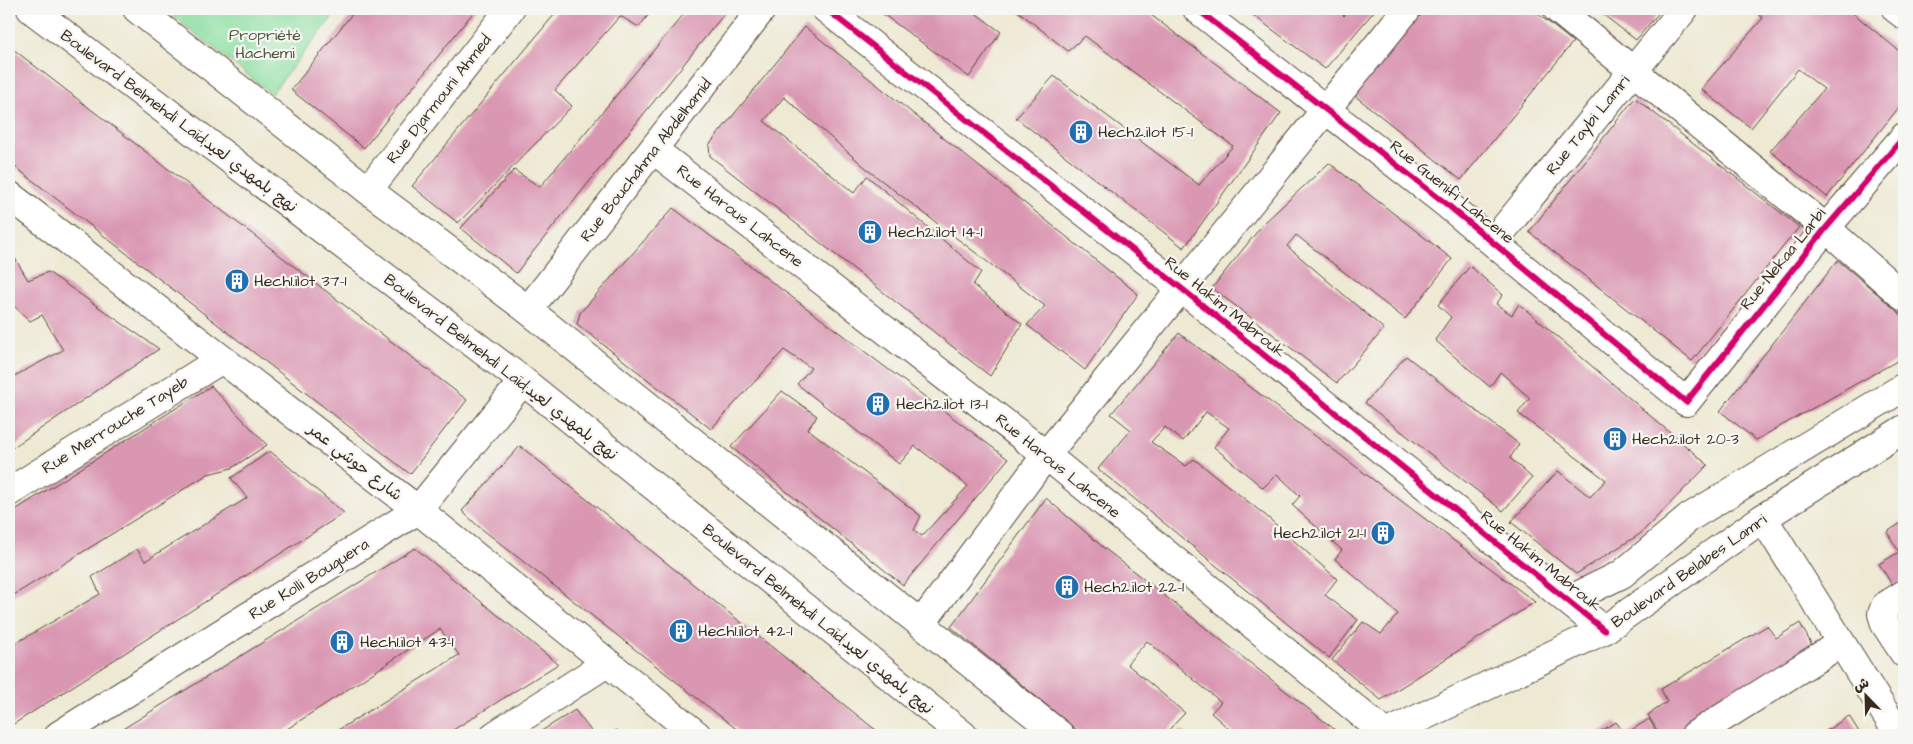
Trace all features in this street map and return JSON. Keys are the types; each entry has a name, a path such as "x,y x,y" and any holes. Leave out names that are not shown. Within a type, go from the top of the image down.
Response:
{"street":[{"name":"Boulevard Belmehdi Laïd;نهج بلمهدي لعيد","path":"30,9 523,381 963,735"},
{"path":"138,9 368,190 528,310 1060,735"},
{"name":"Rue Djarmouni Ahmed","path":"368,190 510,9"},
{"name":"Rue Bouchahma Abdelhamid","path":"528,310 762,9"},
{"name":"Rue Hakim Mabrouk","path":"826,9 1181,288 1604,630"},
{"name":"Rue Guenifi Lahcene","path":"1197,9 1327,109 1493,242 1686,402"},
{"path":"921,624 1046,455 1407,9"},
{"path":"1557,9 1826,228 1904,297"},
{"name":"Rue Taybi Lamri","path":"1493,242 1684,9"},
{"path":"1896,9 1904,15"},
{"name":"Rue Nekaa Larbi","path":"1686,402 1826,228 1904,137"},
{"name":"Rue Harous Lahcene","path":"654,150 1046,455 1385,735"},
{"name":"شارع حوشي عمر","path":"12,201 418,510 697,735"},
{"name":"Rue Merrouche Tayeb","path":"9,492 222,359"},
{"name":"Rue Kolli Bouguera","path":"60,735 418,510 523,381"},
{"path":"1569,600 1622,574 1690,517 1904,387"},
{"name":"Boulevard Belabes Lamri","path":"1385,735 1604,630 1763,518 1904,429"},
{"path":"1763,518 1899,735"},
{"path":"1904,594 1884,606 1882,614 1885,624 1904,653"},
{"path":"1695,735 1841,642"},
{"path":"495,735 607,663"}],"green space":[{"name":"Propriété Hachemi","path":"165,9 339,9 271,94"}],"building":[{"path":"356,9 476,9 364,148 291,90"},
{"path":"559,9 653,9 639,27 620,16 555,90 572,106 458,223 412,186"},
{"path":"688,9 728,9 516,273 461,228 514,170 540,187"},
{"path":"876,9 970,9 1001,32 969,77"},
{"name":"Hech2.ilot 15-1","path":"1015,9 1143,9 1281,113 1184,248 1016,118 1054,76 1199,185 1233,146 1085,36 1068,51"},
{"path":"1245,9 1335,9 1344,16 1350,9 1376,9 1325,69"},
{"path":"1424,9 1532,9 1573,42 1461,180 1354,95"},
{"path":"1596,9 1662,9 1636,40"},
{"path":"1751,9 1848,9 1904,55 1904,101 1827,197 1770,151 1824,89 1798,69 1751,128 1701,89 1763,18"},
{"name":"Hech2.ilot 14-1","path":"805,27 1138,294 1085,370 1027,325 1045,306 873,174 784,97 764,121 854,193 867,176 981,272 973,285 1022,324 990,376 710,156 709,145"},
{"name":"Hech1.ilot 37-1","path":"9,46 467,400 410,474 9,162"},
{"path":"1635,98 1799,227 1692,361 1529,232"},
{"path":"1329,163 1452,259 1405,319 1296,235 1287,246 1384,329 1337,383 1212,288 1264,223"},
{"name":"Hech2.ilot 13-1","path":"673,208 1008,459 903,585 731,447 782,391 817,416 808,429 921,516 914,530 922,536 968,486 915,446 899,464 797,384 811,368 784,350 711,429 577,324 580,313"},
{"path":"13,255 28,280 48,272 159,349 9,450 9,379 63,350 42,315 30,321 14,306 9,310 9,258"},
{"path":"1838,260 1904,317 1904,357 1756,440 1720,411"},
{"name":"Hech2.ilot 20-3","path":"1470,266 1503,295 1496,304 1512,315 1519,304 1708,465 1640,534 1576,574 1511,522 1558,471 1590,497 1606,480 1518,413 1530,398 1500,372 1490,387 1435,340 1451,317 1438,305"},
{"name":"Hech2.ilot 21-1","path":"1179,333 1535,602 1381,700 1332,660 1363,622 1381,634 1398,614 1335,559 1342,550 1292,505 1300,496 1277,474 1263,488 1214,447 1229,428 1206,412 1183,441 1165,427 1151,442 1186,466 1194,459 1265,515 1337,579 1325,595 1358,620 1329,658 1098,469 1131,430 1111,414"},
{"path":"1406,356 1519,444 1510,458 1532,478 1503,511 1365,403"},
{"path":"211,386 267,445 232,468 208,474 9,598 9,514"},
{"name":"Hech1.ilot 42-1","path":"520,446 882,735 744,735 478,526 462,511"},
{"path":"270,451 344,513 9,727 9,647 100,594 92,577 137,549 145,561 247,498 231,478"},
{"name":"Hech2.ilot 22-1","path":"1046,498 1104,548 1334,729 1324,735 1236,735 1211,713 1221,702 1147,641 1127,664 1185,713 1164,735 1083,735 951,627"},
{"path":"1904,521 1904,579 1893,586 1879,564 1899,552 1887,532"},
{"name":"Hech1.ilot 43-1","path":"415,548 558,664 445,735 330,735 459,655 440,629 278,735 113,735"},
{"path":"1800,623 1815,651 1675,735 1660,735 1648,715 1667,702 1661,689 1767,626 1776,638"},
{"path":"575,710 594,735 535,735"},
{"path":"1849,716 1861,735 1824,735 1823,733"},
{"path":"1649,719 1658,735 1594,735 1616,722 1625,734"},
{"path":"617,730 622,735 608,735"},
{"path":"1181,730 1187,735 1176,735"}],"cycle path":[{"path":"826,9 1181,288 1604,630"},
{"path":"1197,9 1444,202 1686,402 1826,228 1904,137"}],"place":[{"name":"Hech2.ilot 15-1","path":"1081,132"},
{"name":"Hech2.ilot 14-1","path":"870,232"},
{"name":"Hech1.ilot 37-1","path":"237,281"},
{"name":"Hech2.ilot 13-1","path":"878,404"},
{"name":"Hech2.ilot 20-3","path":"1615,439"},
{"name":"Hech2.ilot 21-1","path":"1383,533"},
{"name":"Hech2.ilot 22-1","path":"1067,587"},
{"name":"Hech1.ilot 42-1","path":"681,631"},
{"name":"Hech1.ilot 43-1","path":"342,642"}]}
